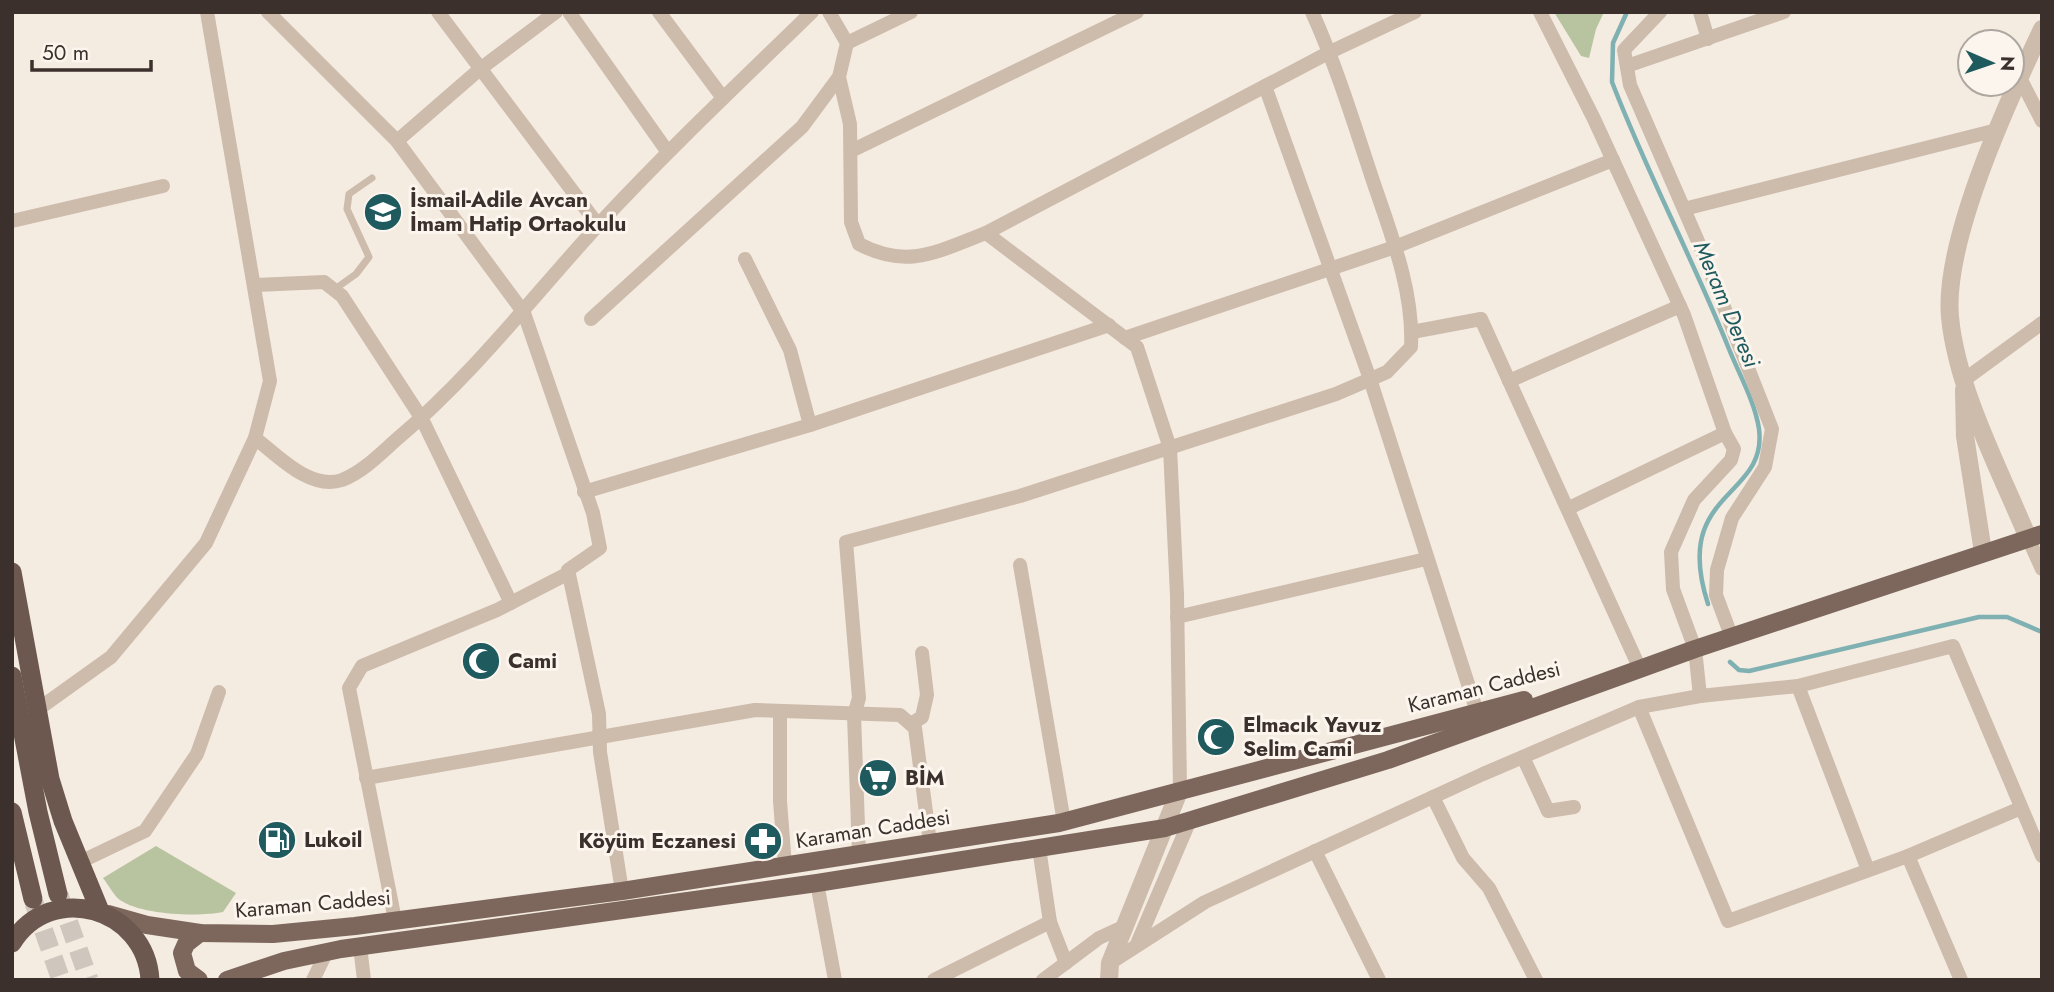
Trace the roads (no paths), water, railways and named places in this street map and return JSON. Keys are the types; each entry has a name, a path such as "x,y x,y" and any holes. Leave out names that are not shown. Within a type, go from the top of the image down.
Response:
{"highway":[{"path":"12,572 53,790 80,862 104,912"},
{"path":"12,676 36,801 58,894"},
{"path":"12,812 33,899"},
{"path":"14,934 41,915 63,908 104,912 120,921 140,943 146,956 150,980"}],"main road":[{"name":"Karaman Caddesi","path":"229,979 327,951 817,883 1165,828 1388,760 1695,649 2035,536"},
{"name":"Karaman Caddesi","path":"104,912 147,925 200,933 273,934 622,891 1065,822 1180,789 1636,671"},
{"path":"199,980 187,971 182,953 191,938 200,933"}],"street":[{"path":"37,710 111,657 206,544 255,438 271,381 207,12"},
{"path":"268,12 397,141 524,313 593,513 600,548 568,570 599,713 600,738 622,891"},
{"path":"438,12 598,225"},
{"path":"397,141 480,69 556,12"},
{"path":"569,12 667,151"},
{"path":"659,12 723,98"},
{"path":"255,438 308,478 340,481 368,464 422,419 524,313 598,225 667,151 813,12"},
{"path":"847,43 911,12"},
{"path":"851,151 1137,12"},
{"path":"859,854 854,715 859,698 846,542 1020,496 1336,394 1387,372 1411,347 1412,332 1395,247 1330,52 1312,12"},
{"path":"839,77 850,124 851,222 859,244 876,253 903,260 986,233 1330,52 1415,12"},
{"path":"1540,12 1613,160 1680,306 1725,433 1734,449 1731,460 1694,500 1671,552 1673,589 1695,649 1700,696"},
{"path":"1660,12 1624,50 1630,85 1684,209 1772,429 1765,467 1732,518 1717,570 1716,595 1732,638"},
{"path":"1700,12 1708,38"},
{"path":"1627,66 1784,12"},
{"path":"591,319 802,127 839,77 847,43 831,13"},
{"path":"2026,65 2042,29"},
{"path":"1265,86 1370,379 1477,712"},
{"path":"2026,90 2042,121"},
{"path":"1983,552 1965,436 1964,380 1950,316 1955,255 1997,130 2011,98"},
{"path":"1684,209 1997,130"},
{"path":"1125,338 1395,247 1613,160"},
{"path":"12,221 163,186"},
{"path":"986,233 1137,347 1170,449 1180,789 1125,926 1110,971"},
{"path":"746,260 790,350 810,425"},
{"path":"256,285 324,282 342,296 422,419 511,603"},
{"path":"1509,381 1680,306"},
{"path":"1412,332 1480,319 1569,508 1636,671"},
{"path":"1964,380 2042,323"},
{"path":"584,492 810,425 1109,325"},
{"path":"1964,380 2035,536 2042,569"},
{"path":"1569,508 1725,433"},
{"path":"1177,618 1426,559"},
{"path":"1020,565 1065,822"},
{"path":"394,920 349,688 362,666 511,603 569,573"},
{"path":"1110,971 1136,946 1205,902 1433,797 1639,708 1700,696 1798,686 1953,646 2042,856"},
{"path":"911,724 922,718 926,705 922,653"},
{"path":"1798,686 1868,870"},
{"path":"80,862 145,831 197,754 219,692"},
{"path":"1639,708 1728,921 1908,856 2021,808"},
{"path":"366,778 755,710 900,715 915,728 930,843"},
{"path":"780,712 780,801 785,866"},
{"path":"1523,757 1548,811 1574,807"},
{"path":"1433,797 1463,858 1489,888 1536,980"},
{"path":"1136,946 1191,820"},
{"path":"1040,848 1050,922 1066,962"},
{"path":"1315,851 1379,980"},
{"path":"1908,856 1961,980"},
{"path":"817,883 835,980"},
{"path":"934,980 1050,922"},
{"path":"1043,980 1099,938 1125,926"},
{"path":"360,946 364,980"},
{"path":"313,980 327,951"}],"lane":[{"path":"334,290 356,274 369,257 347,209 349,194 372,178"}],"waterway":[{"name":"Meram Deresi","path":"1627,12 1613,43 1612,82 1746,388 1759,429 1758,452 1750,470 1710,517 1702,538 1700,567 1708,604"},
{"name":"Meram Deresi","path":"1730,662 1739,670 1749,671 1979,617 2007,617 2042,632"}],"tunnel":[{"path":"59,895 89,980"},
{"path":"34,903 61,980"}],"place":[{"name":"İsmail-Adile Avcan İmam Hatip Ortaokulu","path":"383,212"},
{"name":"Cami","path":"481,661"},
{"name":"Elmacık Yavuz Selim Cami","path":"1216,737"},
{"name":"BİM","path":"878,778"},
{"name":"Lukoil","path":"277,840"},
{"name":"Köyüm Eczanesi","path":"763,841"}]}
